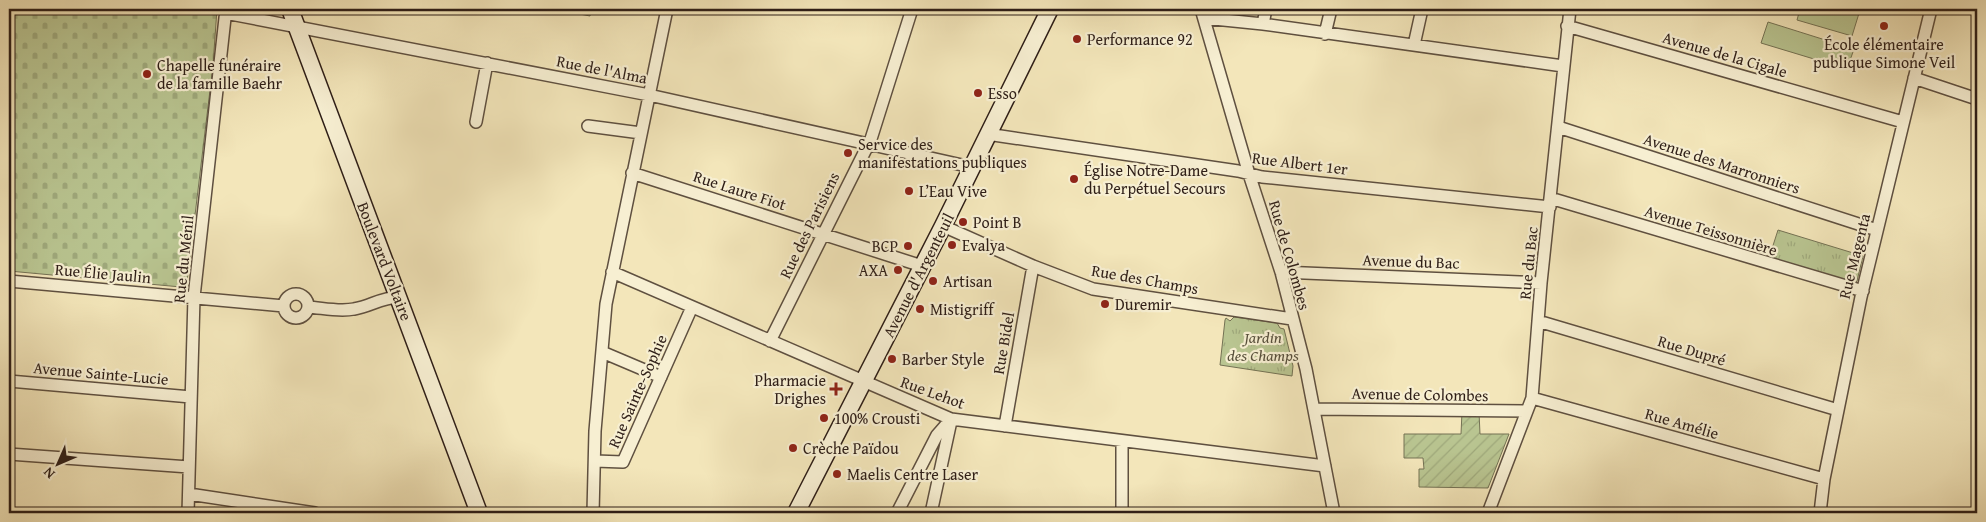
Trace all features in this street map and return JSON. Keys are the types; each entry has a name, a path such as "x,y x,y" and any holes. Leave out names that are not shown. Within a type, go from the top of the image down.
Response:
{"main road":[{"name":"Boulevard Voltaire","path":"290,9 479,513"},
{"name":"Avenue d'Argenteuil","path":"796,513 943,226 1046,10"}],"street":[{"path":"593,513 606,304 667,9"},
{"name":"Rue des Parisiens","path":"770,342 868,145 912,9"},
{"path":"1263,24 1266,9"},
{"path":"1325,34 1332,9"},
{"path":"1414,45 1422,9"},
{"name":"Rue du Bac","path":"1488,513 1532,398 1541,283 1570,9"},
{"name":"Rue Magenta","path":"1820,513 1824,479 1862,290 1931,9"},
{"name":"Rue de l'Alma","path":"226,11 297,27 650,95 971,167"},
{"name":"Rue du Ménil","path":"188,513 194,297 226,11"},
{"path":"1202,13 1325,34 1563,66"},
{"name":"Rue de Colombes","path":"1202,13 1249,174 1281,272 1306,369 1334,513"},
{"name":"Avenue de la Cigale","path":"1567,26 1903,122"},
{"path":"476,122 487,63"},
{"path":"1914,78 1977,100"},
{"path":"588,126 641,133"},
{"name":"Avenue des Marronniers","path":"1558,126 1877,230"},
{"name":"Rue Albert 1er","path":"987,134 1249,174 1550,203"},
{"name":"Rue Laure Fiot","path":"632,173 922,266"},
{"name":"Avenue Teissonnière","path":"1550,203 1862,290"},
{"name":"Rue des Champs","path":"943,226 1032,266 1093,289 1292,319"},
{"name":"Rue Bidel","path":"1005,426 1032,266"},
{"name":"Rue Lehot","path":"612,272 863,383 951,419 1325,466"},
{"name":"Avenue du Bac","path":"1281,272 1541,283"},
{"name":"Rue Élie Jaulin","path":"9,281 284,306 288,298 295,294 303,297 308,306 344,310 356,309 384,298 399,297"},
{"name":"Rue Sainte-Sophie","path":"595,461 623,462 692,307"},
{"name":"Rue Dupré","path":"1538,321 1838,410"},
{"path":"602,352 661,377"},
{"name":"Avenue Sainte-Lucie","path":"9,381 191,397"},
{"name":"Rue Amélie","path":"1532,398 1824,479"},
{"name":"Avenue de Colombes","path":"1314,409 1526,411"},
{"path":"897,513 937,435 951,419"},
{"path":"931,513 951,419"},
{"path":"1122,441 1122,513"},
{"path":"9,454 190,466"},
{"path":"189,494 315,513"}],"green space":[{"path":"9,9 217,9 213,65 187,282 181,287 9,271"},
{"path":"554,9 591,9 590,16"},
{"path":"1800,9 1860,10 1852,36 1797,20"},
{"path":"1768,22 1854,49 1847,69 1761,43"},
{"path":"1778,230 1863,256 1857,281 1853,284 1769,258"},
{"name":"Jardin des Champs","path":"1234,317 1277,323 1280,328 1284,329 1293,366 1292,376 1220,365 1225,320 1226,318 1230,321"},
{"path":"1462,412 1479,412 1480,434 1509,434 1488,488 1419,487 1419,469 1424,469 1423,458 1404,458 1404,434 1461,434"}],"place":[{"name":"École élémentaire publique Simone Veil","path":"1884,26"},
{"name":"Performance 92","path":"1077,39"},
{"name":"Chapelle funéraire de la famille Baehr","path":"147,74"},
{"name":"Esso","path":"978,93"},
{"name":"Service des manifestations publiques","path":"848,153"},
{"name":"Église Notre-Dame du Perpétuel Secours","path":"1074,179"},
{"name":"L’Eau Vive","path":"909,191"},
{"name":"Point B","path":"963,222"},
{"name":"Evalya","path":"952,245"},
{"name":"BCP","path":"908,246"},
{"name":"AXA","path":"898,270"},
{"name":"Artisan","path":"933,281"},
{"name":"Duremir","path":"1105,304"},
{"name":"Mistigriff","path":"920,309"},
{"name":"Barber Style","path":"892,359"},
{"name":"Pharmacie Drighes","path":"836,389"},
{"name":"100% Crousti","path":"824,418"},
{"name":"Crèche Païdou","path":"793,448"},
{"name":"Maelis Centre Laser","path":"837,474"}]}
